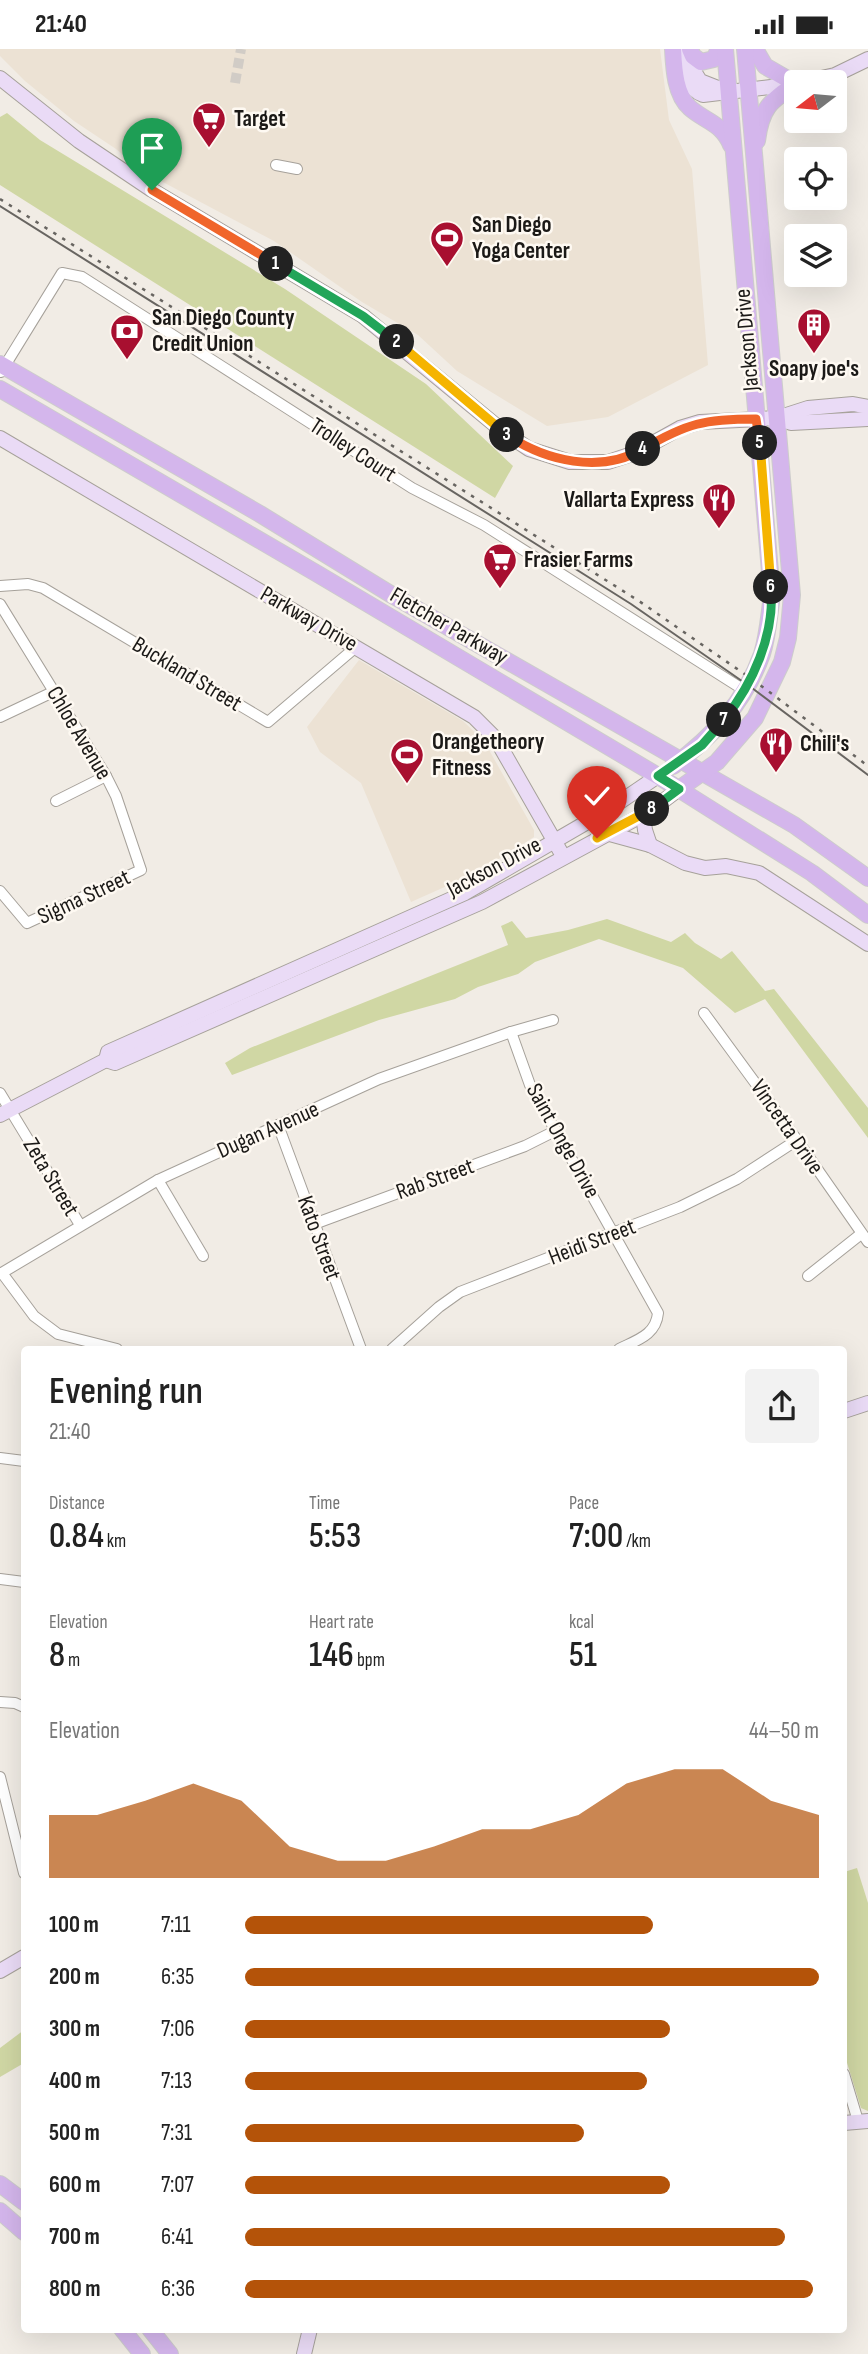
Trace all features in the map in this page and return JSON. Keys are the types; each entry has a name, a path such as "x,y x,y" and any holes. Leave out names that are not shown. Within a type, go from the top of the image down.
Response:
{"main road":[{"path":"673,49 677,83 684,102 723,131 734,151"},
{"path":"680,49 688,82 696,92 703,95 784,85"},
{"path":"689,49 690,66 700,81 728,92"},
{"path":"689,49 696,59 709,62 717,57 719,49"},
{"name":"Jackson Drive","path":"106,1060 108,1052 465,893 608,810 658,776 702,745 737,702 761,655 772,595 725,49"},
{"name":"Jackson Drive","path":"5,1112 106,1060 115,1063 482,902 643,814 718,762 755,718 782,662 788,638 792,596 745,49"},
{"path":"755,49 765,66 784,77"},
{"path":"845,70 868,59"},
{"path":"0,78 79,141 152,190 363,316 528,449 570,462 608,462 635,453 681,428 700,422 777,418 808,408 853,404 868,407"},
{"path":"754,164 759,127 764,114 776,96 784,91"},
{"path":"738,201 749,226 753,258 757,263 763,263"},
{"name":"Fletcher Parkway","path":"1,367 260,515 392,596 794,825 868,878"},
{"name":"Fletcher Parkway","path":"0,390 658,776 812,873 868,915"},
{"path":"777,418 791,423 868,419"},
{"name":"Parkway Drive","path":"0,438 356,646 484,725 496,739 563,856"},
{"path":"643,814 650,845"},
{"path":"606,833 650,845 685,863 705,868 726,866 759,873 868,944"},
{"path":"847,1410 868,1403"},
{"path":"0,1971 21,1959"},
{"path":"0,2183 21,2200"},
{"path":"0,2211 21,2229"},
{"path":"125,2333 142,2354"},
{"path":"153,2333 170,2354"},
{"path":"304,2354 309,2333"}],"street":[{"path":"276,165 297,169"},
{"name":"Trolley Court","path":"1,367 62,272 82,277 412,488 484,525 744,690"},
{"name":"Buckland Street","path":"0,586 28,584 43,588 268,722 356,646"},
{"name":"Chloe Avenue","path":"0,604 106,776 116,796 141,870"},
{"path":"0,717 55,691"},
{"path":"56,801 106,776"},
{"name":"Sigma Street","path":"0,891 27,923 141,870"},
{"name":"Vincetta Drive","path":"704,1013 797,1140 864,1238"},
{"name":"Dugan Avenue","path":"1,1274 158,1179 379,1079 511,1032 553,1020"},
{"name":"Saint Onge Drive","path":"511,1032 530,1085 658,1313 651,1333 625,1346"},
{"name":"Zeta Street","path":"0,1093 5,1112 80,1225"},
{"name":"Kato Street","path":"278,1125 360,1346"},
{"name":"Rab Street","path":"314,1224 524,1146 555,1131"},
{"name":"Heidi Street","path":"395,1346 460,1292 614,1234 737,1179 797,1140"},
{"path":"158,1179 203,1256"},
{"path":"808,1276 864,1238"},
{"path":"1,1274 34,1315 58,1333 106,1346"},
{"path":"0,1458 21,1461"},
{"path":"0,1579 21,1581"},
{"path":"0,1702 21,1706"},
{"path":"0,1777 21,1861"},
{"path":"847,2086 856,2122"}],"shaded area":[{"path":"0,49 660,49 669,120 692,169 708,365 608,417 547,426 457,371 418,335 362,302 274,241 144,172 25,81 0,56"},
{"path":"359,660 463,721 484,741 534,830 534,837 476,873 411,902 361,783 320,752 307,727"}],"green space":[{"path":"7,113 40,140 285,289 426,384 513,466 495,498 0,185 0,117"},
{"path":"607,919 671,942 685,933 695,943 721,959 732,951 765,991 774,989 868,1108 868,1138 765,999 735,1013 683,968 599,939 535,962 518,974 478,987 455,999 379,1020 232,1075 225,1063 250,1048 508,945 501,926 512,921 526,938"},
{"path":"857,1868 868,1903 868,2111 861,2108 847,2063 847,1871"},
{"path":"21,2032 21,2065 0,2077 0,2048"}],"tunnel":[{"path":"235,83 241,49"}],"tram line":[{"path":"0,206 631,604 752,688 868,775"}],"railway":[{"path":"0,199 639,601 756,682 868,766"}],"place":[{"name":"Target","path":"209,149"},
{"name":"San Diego Yoga Center","path":"447,268"},
{"name":"Soapy joe's","path":"814,355"},
{"name":"San Diego County Credit Union","path":"127,361"},
{"name":"Vallarta Express","path":"719,530"},
{"name":"Frasier Farms","path":"500,590"},
{"name":"Chili's","path":"776,774"},
{"name":"Orangetheory Fitness","path":"407,785"}],"route":[{"path":"152,190 363,316 528,449 570,462 608,462 635,453 681,428 700,422 756,419 772,595 761,655 737,702 720,726 702,745 658,776 679,789 650,811 597,838"}]}
